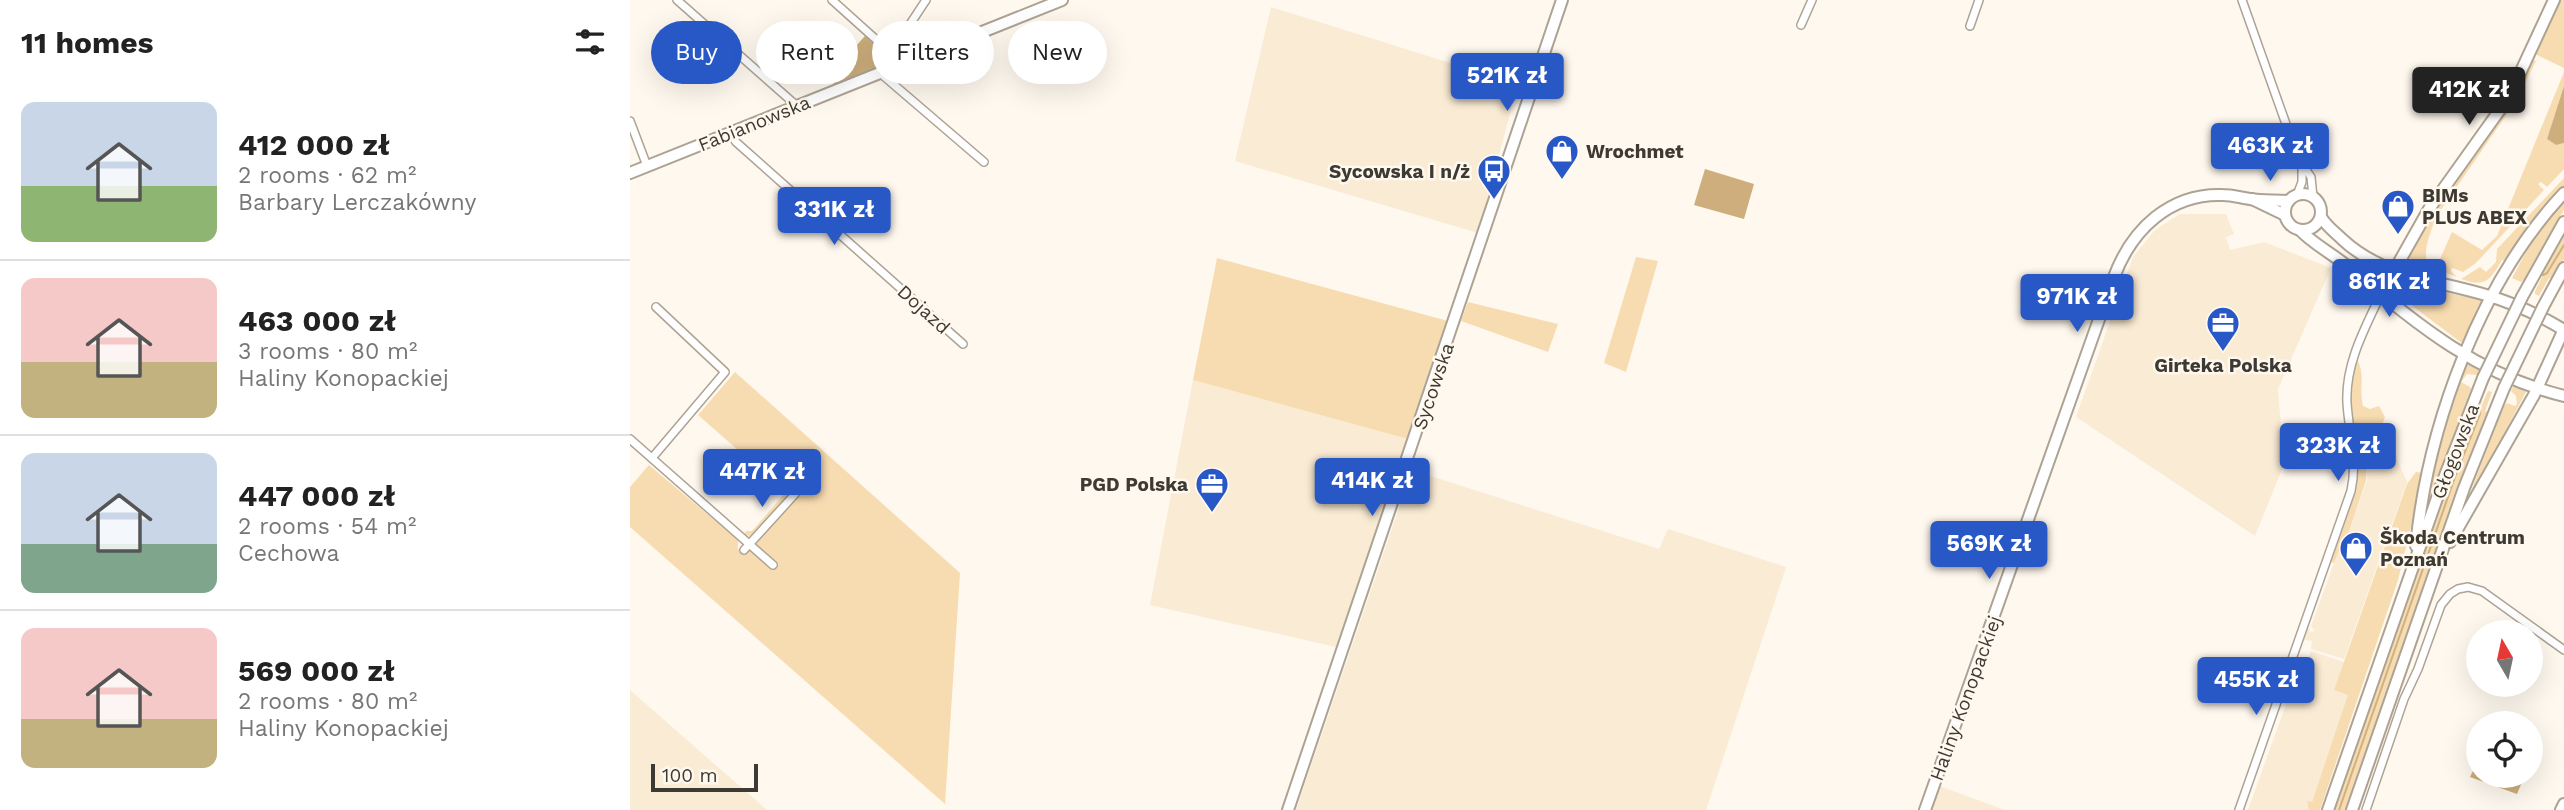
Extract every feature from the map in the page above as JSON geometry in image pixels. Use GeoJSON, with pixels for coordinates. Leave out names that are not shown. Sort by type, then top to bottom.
{"type":"FeatureCollection","features":[{"type":"Feature","properties":{"kind":"street"},"geometry":{"type":"LineString","coordinates":[[677,0],[797,106]]}},
{"type":"Feature","properties":{"kind":"street"},"geometry":{"type":"LineString","coordinates":[[832,0],[872,36]]}},
{"type":"Feature","properties":{"kind":"street"},"geometry":{"type":"LineString","coordinates":[[912,21],[926,0]]}},
{"type":"Feature","properties":{"kind":"street","name":"Fabianowska"},"geometry":{"type":"LineString","coordinates":[[994,27],[1062,0]]}},
{"type":"Feature","properties":{"kind":"street","name":"Sycowska"},"geometry":{"type":"LineString","coordinates":[[1288,810],[1562,0]]}},
{"type":"Feature","properties":{"kind":"street"},"geometry":{"type":"LineString","coordinates":[[1801,25],[1812,0]]}},
{"type":"Feature","properties":{"kind":"street"},"geometry":{"type":"LineString","coordinates":[[1970,26],[1979,0]]}},
{"type":"Feature","properties":{"kind":"street"},"geometry":{"type":"LineString","coordinates":[[2242,0],[2277,101],[2302,164],[2311,177],[2313,197]]}},
{"type":"Feature","properties":{"kind":"street"},"geometry":{"type":"LineString","coordinates":[[2239,810],[2351,491],[2355,456],[2347,404],[2348,377],[2357,347],[2393,271],[2429,209],[2513,91],[2554,0]]}},
{"type":"Feature","properties":{"kind":"street","name":"Fabianowska"},"geometry":{"type":"LineString","coordinates":[[630,173],[872,75]]}},
{"type":"Feature","properties":{"kind":"street"},"geometry":{"type":"LineString","coordinates":[[894,84],[984,162]]}},
{"type":"Feature","properties":{"kind":"street"},"geometry":{"type":"LineString","coordinates":[[630,121],[648,166]]}},
{"type":"Feature","properties":{"kind":"street","name":"Dojazd"},"geometry":{"type":"LineString","coordinates":[[730,133],[736,142],[963,344]]}},
{"type":"Feature","properties":{"kind":"street"},"geometry":{"type":"LineString","coordinates":[[2302,164],[2302,182],[2285,215],[2290,225],[2464,355],[2488,369],[2564,396]]}},
{"type":"Feature","properties":{"kind":"street"},"geometry":{"type":"LineString","coordinates":[[2413,566],[2419,512],[2430,464],[2464,355],[2491,296],[2530,232],[2564,192]]}},
{"type":"Feature","properties":{"kind":"street"},"geometry":{"type":"LineString","coordinates":[[2293,198],[2305,194],[2313,197],[2319,204],[2321,217],[2327,227],[2359,254],[2393,271],[2491,296],[2526,309],[2564,330],[2537,388],[2437,565]]}},
{"type":"Feature","properties":{"kind":"street","name":"Haliny Konopackiej"},"geometry":{"type":"LineString","coordinates":[[1925,810],[2125,250],[2148,222],[2181,202],[2210,195],[2231,195],[2252,200],[2285,215]]}},
{"type":"Feature","properties":{"kind":"street","name":"Haliny Konopackiej"},"geometry":{"type":"LineString","coordinates":[[2252,200],[2293,198]]}},
{"type":"Feature","properties":{"kind":"street"},"geometry":{"type":"LineString","coordinates":[[2300,230],[2313,227],[2321,217]]}},
{"type":"Feature","properties":{"kind":"street","name":"Głogowska"},"geometry":{"type":"LineString","coordinates":[[2328,810],[2457,442],[2483,378],[2522,297],[2564,222]]}},
{"type":"Feature","properties":{"kind":"street"},"geometry":{"type":"LineString","coordinates":[[2401,261],[2412,277]]}},
{"type":"Feature","properties":{"kind":"street","name":"Głogowska"},"geometry":{"type":"LineString","coordinates":[[2351,810],[2473,464],[2504,388],[2564,268]]}},
{"type":"Feature","properties":{"kind":"street"},"geometry":{"type":"LineString","coordinates":[[2374,315],[2383,308],[2396,305]]}},
{"type":"Feature","properties":{"kind":"street"},"geometry":{"type":"LineString","coordinates":[[652,458],[725,372],[656,307]]}},
{"type":"Feature","properties":{"kind":"street"},"geometry":{"type":"LineString","coordinates":[[630,439],[747,547],[773,565]]}},
{"type":"Feature","properties":{"kind":"street"},"geometry":{"type":"LineString","coordinates":[[747,547],[796,494]]}},
{"type":"Feature","properties":{"kind":"street"},"geometry":{"type":"LineString","coordinates":[[2365,810],[2439,610],[2450,594],[2465,588],[2482,592],[2564,650]]}},
{"type":"Feature","properties":{"kind":"street"},"geometry":{"type":"LineString","coordinates":[[2561,810],[2564,804]]}},
{"type":"Feature","properties":{"kind":"shaded area"},"geometry":{"type":"Polygon","coordinates":[[[2559,0],[2564,0],[2564,68],[2535,54],[2559,0]]]}},
{"type":"Feature","properties":{"kind":"shaded area"},"geometry":{"type":"Polygon","coordinates":[[[1271,7],[1518,84],[1478,233],[1235,161],[1271,7]]]}},
{"type":"Feature","properties":{"kind":"shaded area"},"geometry":{"type":"Polygon","coordinates":[[[865,36],[872,43],[872,69],[858,75],[858,44],[865,36]]]}},
{"type":"Feature","properties":{"kind":"shaded area"},"geometry":{"type":"Polygon","coordinates":[[[2534,60],[2536,61],[2516,101],[2436,217],[2427,246],[2427,264],[2436,268],[2452,232],[2482,250],[2497,236],[2564,72],[2564,86],[2547,139],[2556,145],[2564,143],[2564,169],[2547,187],[2541,182],[2538,184],[2544,190],[2476,263],[2463,272],[2452,268],[2451,271],[2457,277],[2412,261],[2410,254],[2423,228],[2534,60]]]}},
{"type":"Feature","properties":{"kind":"shaded area"},"geometry":{"type":"Polygon","coordinates":[[[2564,86],[2564,143],[2556,145],[2547,139],[2564,86]]]}},
{"type":"Feature","properties":{"kind":"shaded area"},"geometry":{"type":"Polygon","coordinates":[[[1705,169],[1754,184],[1744,219],[1694,205],[1705,169]]]}},
{"type":"Feature","properties":{"kind":"shaded area"},"geometry":{"type":"Polygon","coordinates":[[[2564,178],[2564,187],[2490,277],[2476,283],[2461,279],[2480,267],[2486,272],[2496,262],[2497,249],[2564,178]]]}},
{"type":"Feature","properties":{"kind":"shaded area"},"geometry":{"type":"Polygon","coordinates":[[[2564,199],[2564,210],[2524,280],[2521,282],[2512,278],[2536,233],[2564,199]]]}},
{"type":"Feature","properties":{"kind":"shaded area"},"geometry":{"type":"Polygon","coordinates":[[[2180,214],[2226,214],[2234,234],[2226,237],[2230,250],[2264,242],[2331,268],[2278,389],[2284,464],[2255,536],[2076,417],[2133,257],[2155,230],[2180,214]]]}},
{"type":"Feature","properties":{"kind":"shaded area"},"geometry":{"type":"Polygon","coordinates":[[[2564,232],[2564,259],[2539,296],[2535,291],[2543,275],[2541,272],[2564,232]]]}},
{"type":"Feature","properties":{"kind":"shaded area"},"geometry":{"type":"Polygon","coordinates":[[[1636,257],[1658,261],[1626,372],[1604,363],[1636,257]]]}},
{"type":"Feature","properties":{"kind":"shaded area"},"geometry":{"type":"Polygon","coordinates":[[[1217,258],[1448,321],[1408,439],[1193,380],[1217,258]]]}},
{"type":"Feature","properties":{"kind":"shaded area"},"geometry":{"type":"Polygon","coordinates":[[[2401,284],[2483,300],[2463,344],[2398,295],[2392,286],[2401,284]]]}},
{"type":"Feature","properties":{"kind":"shaded area"},"geometry":{"type":"Polygon","coordinates":[[[1468,302],[1558,324],[1548,352],[1461,321],[1468,302]]]}},
{"type":"Feature","properties":{"kind":"shaded area"},"geometry":{"type":"Polygon","coordinates":[[[2358,361],[2363,406],[2370,409],[2379,406],[2385,417],[2367,464],[2366,481],[2344,546],[2341,546],[2334,563],[2331,562],[2358,476],[2358,446],[2351,381],[2358,361]]]}},
{"type":"Feature","properties":{"kind":"shaded area"},"geometry":{"type":"Polygon","coordinates":[[[2467,362],[2480,369],[2477,375],[2467,374],[2461,382],[2471,389],[2422,519],[2441,439],[2467,362]]]}},
{"type":"Feature","properties":{"kind":"shaded area"},"geometry":{"type":"Polygon","coordinates":[[[735,372],[960,573],[945,804],[630,527],[630,487],[649,465],[738,540],[738,549],[744,554],[751,550],[776,564],[756,546],[757,531],[751,536],[744,535],[746,531],[752,531],[786,492],[698,415],[735,372]]]}},
{"type":"Feature","properties":{"kind":"shaded area"},"geometry":{"type":"Polygon","coordinates":[[[1193,380],[1408,439],[1336,647],[1150,605],[1193,380]]]}},
{"type":"Feature","properties":{"kind":"shaded area"},"geometry":{"type":"Polygon","coordinates":[[[2514,385],[2527,390],[2462,514],[2504,406],[2507,403],[2515,406],[2517,404],[2516,396],[2511,391],[2514,385]]]}},
{"type":"Feature","properties":{"kind":"shaded area"},"geometry":{"type":"Polygon","coordinates":[[[2488,391],[2492,392],[2485,411],[2489,413],[2455,500],[2347,810],[2333,810],[2447,485],[2476,408],[2480,409],[2488,391]]]}},
{"type":"Feature","properties":{"kind":"shaded area"},"geometry":{"type":"Polygon","coordinates":[[[2382,427],[2407,482],[2344,659],[2311,649],[2312,641],[2305,640],[2300,645],[2307,626],[2311,632],[2315,631],[2311,626],[2367,481],[2367,464],[2382,427]]]}},
{"type":"Feature","properties":{"kind":"shaded area"},"geometry":{"type":"Polygon","coordinates":[[[1412,470],[1659,549],[1668,529],[1786,567],[1706,810],[1296,810],[1412,470]]]}},
{"type":"Feature","properties":{"kind":"shaded area"},"geometry":{"type":"Polygon","coordinates":[[[2416,472],[2424,473],[2398,580],[2320,810],[2309,810],[2307,801],[2312,802],[2348,695],[2334,690],[2407,484],[2416,472]]]}},
{"type":"Feature","properties":{"kind":"shaded area"},"geometry":{"type":"Polygon","coordinates":[[[2311,651],[2359,667],[2309,810],[2248,810],[2299,668],[2304,670],[2311,651]]]}},
{"type":"Feature","properties":{"kind":"shaded area"},"geometry":{"type":"Polygon","coordinates":[[[630,690],[767,810],[630,810],[630,690]]]}},
{"type":"Feature","properties":{"kind":"shaded area"},"geometry":{"type":"Polygon","coordinates":[[[1934,784],[2005,810],[1925,810],[1934,784]]]}},
{"type":"Feature","properties":{"kind":"shaded area"},"geometry":{"type":"Polygon","coordinates":[[[2500,788],[2520,788],[2517,794],[2500,788]]]}},
{"type":"Feature","properties":{"kind":"waterway"},"geometry":{"type":"LineString","coordinates":[[2543,275],[2547,273],[2564,245]]}},
{"type":"Feature","properties":{"kind":"waterway"},"geometry":{"type":"LineString","coordinates":[[2339,810],[2456,474],[2480,414],[2479,409]]}},
{"type":"Feature","properties":{"kind":"place","name":"Wrochmet"},"geometry":{"type":"Point","coordinates":[1562,181]}},
{"type":"Feature","properties":{"kind":"place","name":"Sycowska I n/ż"},"geometry":{"type":"Point","coordinates":[1494,201]}},
{"type":"Feature","properties":{"kind":"place","name":"BIMs PLUS ABEX"},"geometry":{"type":"Point","coordinates":[2398,236]}},
{"type":"Feature","properties":{"kind":"place","name":"Girteka Polska"},"geometry":{"type":"Point","coordinates":[2223,353]}},
{"type":"Feature","properties":{"kind":"place","name":"PGD Polska"},"geometry":{"type":"Point","coordinates":[1212,514]}},
{"type":"Feature","properties":{"kind":"place","name":"Škoda Centrum Poznań"},"geometry":{"type":"Point","coordinates":[2356,578]}}]}
